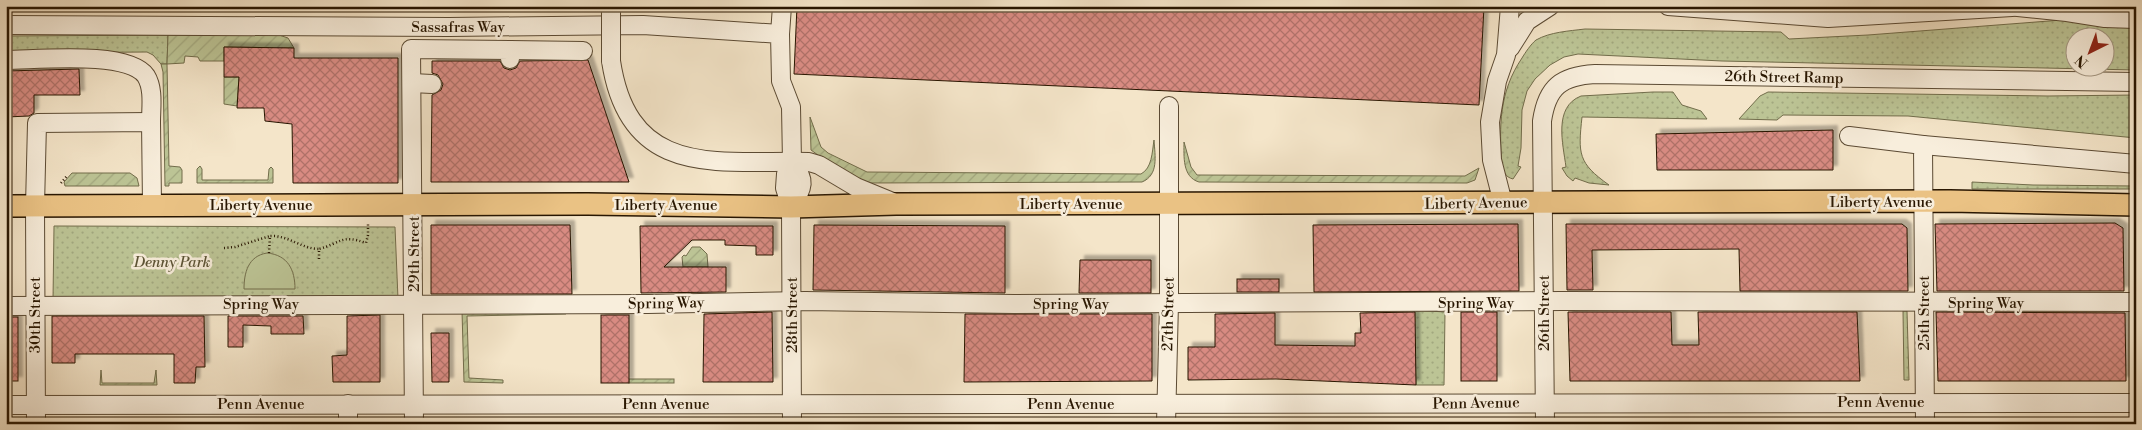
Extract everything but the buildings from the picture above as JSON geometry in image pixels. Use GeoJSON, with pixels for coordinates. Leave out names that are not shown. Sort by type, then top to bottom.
{"type":"FeatureCollection","features":[{"type":"Feature","properties":{"kind":"main road","name":"Liberty Avenue"},"geometry":{"type":"LineString","coordinates":[[6,206],[588,204],[791,206],[1544,202],[1924,202],[2136,205]]}},
{"type":"Feature","properties":{"kind":"street"},"geometry":{"type":"LineString","coordinates":[[611,6],[611,61],[614,78],[625,108],[642,131],[665,150],[694,159],[809,162],[819,165],[856,187],[896,204]]}},
{"type":"Feature","properties":{"kind":"street"},"geometry":{"type":"LineString","coordinates":[[782,6],[780,34],[781,81],[791,107],[792,162]]}},
{"type":"Feature","properties":{"kind":"street"},"geometry":{"type":"LineString","coordinates":[[1506,55],[1510,6]]}},
{"type":"Feature","properties":{"kind":"street"},"geometry":{"type":"LineString","coordinates":[[1503,203],[1492,160],[1490,122],[1497,81],[1506,55],[1517,34],[1537,12],[1550,6]]}},
{"type":"Feature","properties":{"kind":"street"},"geometry":{"type":"LineString","coordinates":[[1668,6],[1828,18],[2010,6],[2106,18],[2136,19]]}},
{"type":"Feature","properties":{"kind":"street","name":"Sassafras Way"},"geometry":{"type":"LineString","coordinates":[[6,25],[448,28],[643,25],[780,34]]}},
{"type":"Feature","properties":{"kind":"street","name":"29th Street"},"geometry":{"type":"LineString","coordinates":[[414,424],[414,206],[411,49],[510,54],[583,51]]}},
{"type":"Feature","properties":{"kind":"street"},"geometry":{"type":"LineString","coordinates":[[6,60],[91,58],[128,65],[145,75],[150,84],[152,205]]}},
{"type":"Feature","properties":{"kind":"street","name":"26th Street Ramp"},"geometry":{"type":"LineString","coordinates":[[1544,202],[1542,121],[1546,101],[1558,85],[1576,75],[1645,74],[2136,82]]}},
{"type":"Feature","properties":{"kind":"street"},"geometry":{"type":"LineString","coordinates":[[412,83],[432,84]]}},
{"type":"Feature","properties":{"kind":"street","name":"27th Street"},"geometry":{"type":"LineString","coordinates":[[1166,424],[1170,204],[1169,106]]}},
{"type":"Feature","properties":{"kind":"street","name":"30th Street"},"geometry":{"type":"LineString","coordinates":[[36,424],[35,206],[37,123],[151,122]]}},
{"type":"Feature","properties":{"kind":"street"},"geometry":{"type":"LineString","coordinates":[[1849,136],[1923,145],[2136,164]]}},
{"type":"Feature","properties":{"kind":"street","name":"25th Street"},"geometry":{"type":"LineString","coordinates":[[1923,145],[1925,424]]}},
{"type":"Feature","properties":{"kind":"street","name":"28th Street"},"geometry":{"type":"LineString","coordinates":[[792,162],[786,174],[785,188],[791,206],[792,424]]}},
{"type":"Feature","properties":{"kind":"street","name":"26th Street"},"geometry":{"type":"LineString","coordinates":[[1544,202],[1545,424]]}},
{"type":"Feature","properties":{"kind":"street","name":"Spring Way"},"geometry":{"type":"LineString","coordinates":[[6,306],[792,302],[2136,302]]}},
{"type":"Feature","properties":{"kind":"street","name":"Penn Avenue"},"geometry":{"type":"LineString","coordinates":[[6,404],[415,403],[792,405],[2136,402]]}},
{"type":"Feature","properties":{"kind":"street"},"geometry":{"type":"LineString","coordinates":[[348,404],[348,424]]}},
{"type":"Feature","properties":{"kind":"path"},"geometry":{"type":"LineString","coordinates":[[61,183],[66,176]]}},
{"type":"Feature","properties":{"kind":"path"},"geometry":{"type":"LineString","coordinates":[[224,248],[234,247],[270,236],[280,236],[311,248],[319,249],[345,238],[366,243],[368,223]]}},
{"type":"Feature","properties":{"kind":"path"},"geometry":{"type":"LineString","coordinates":[[270,236],[270,253]]}},
{"type":"Feature","properties":{"kind":"path"},"geometry":{"type":"LineString","coordinates":[[319,249],[319,259]]}},
{"type":"Feature","properties":{"kind":"green space"},"geometry":{"type":"Polygon","coordinates":[[[2075,19],[2136,25],[2136,70],[2114,70],[2114,28],[2064,28],[2064,68],[1722,61],[1578,54],[1564,57],[1550,65],[1535,79],[1527,91],[1522,110],[1521,148],[1518,166],[1521,167],[1513,179],[1507,176],[1503,170],[1501,123],[1505,97],[1514,71],[1523,56],[1534,42],[1541,37],[1560,32],[1585,29],[1781,32],[1789,39],[1868,35],[2075,19]]]}},
{"type":"Feature","properties":{"kind":"green space"},"geometry":{"type":"Polygon","coordinates":[[[168,35],[167,64],[161,64],[153,55],[147,52],[6,53],[6,36],[168,35]]]}},
{"type":"Feature","properties":{"kind":"green space"},"geometry":{"type":"Polygon","coordinates":[[[168,35],[279,35],[288,38],[294,48],[224,47],[224,61],[200,61],[198,57],[185,56],[184,63],[167,64],[168,35]]]}},
{"type":"Feature","properties":{"kind":"green space"},"geometry":{"type":"Polygon","coordinates":[[[161,64],[167,64],[169,166],[180,167],[182,170],[182,183],[169,183],[169,186],[165,186],[163,72],[161,64]]]}},
{"type":"Feature","properties":{"kind":"green space"},"geometry":{"type":"Polygon","coordinates":[[[224,77],[239,77],[237,106],[224,104],[224,77]]]}},
{"type":"Feature","properties":{"kind":"green space"},"geometry":{"type":"Polygon","coordinates":[[[1673,92],[1682,105],[1701,111],[1707,119],[1582,117],[1580,140],[1582,157],[1591,170],[1609,185],[1589,183],[1575,178],[1573,181],[1567,176],[1562,168],[1566,167],[1562,127],[1566,108],[1572,101],[1581,96],[1673,92]]]}},
{"type":"Feature","properties":{"kind":"green space"},"geometry":{"type":"Polygon","coordinates":[[[1768,92],[2048,96],[2136,95],[2136,138],[1908,116],[1783,115],[1777,120],[1739,119],[1760,96],[1768,92]]]}},
{"type":"Feature","properties":{"kind":"green space"},"geometry":{"type":"Polygon","coordinates":[[[810,117],[821,147],[828,153],[867,172],[1141,174],[1149,164],[1154,140],[1155,164],[1151,175],[1142,182],[869,183],[833,166],[811,150],[810,117]]]}},
{"type":"Feature","properties":{"kind":"green space"},"geometry":{"type":"Polygon","coordinates":[[[1184,142],[1191,167],[1197,175],[1465,176],[1479,168],[1475,180],[1467,183],[1199,182],[1189,176],[1187,171],[1184,159],[1184,142]]]}},
{"type":"Feature","properties":{"kind":"green space"},"geometry":{"type":"Polygon","coordinates":[[[200,166],[202,169],[202,180],[268,180],[271,167],[273,169],[273,183],[197,183],[197,169],[200,166]]]}},
{"type":"Feature","properties":{"kind":"green space"},"geometry":{"type":"Polygon","coordinates":[[[72,173],[130,173],[137,178],[139,186],[65,186],[64,182],[72,173]]]}},
{"type":"Feature","properties":{"kind":"green space"},"geometry":{"type":"Polygon","coordinates":[[[1972,182],[2033,185],[2136,186],[2136,189],[1972,189],[1972,182]]]}},
{"type":"Feature","properties":{"kind":"green space","name":"Denny Park"},"geometry":{"type":"Polygon","coordinates":[[[54,226],[395,227],[398,299],[53,300],[54,226]]]}},
{"type":"Feature","properties":{"kind":"green space"},"geometry":{"type":"Polygon","coordinates":[[[692,247],[700,247],[707,254],[708,267],[683,267],[682,257],[686,256],[692,247]]]}},
{"type":"Feature","properties":{"kind":"green space"},"geometry":{"type":"Polygon","coordinates":[[[267,253],[280,257],[289,265],[294,276],[295,289],[244,289],[246,271],[251,261],[267,253]]]}},
{"type":"Feature","properties":{"kind":"green space"},"geometry":{"type":"Polygon","coordinates":[[[1414,310],[1445,312],[1444,385],[1416,385],[1414,310]]]}},
{"type":"Feature","properties":{"kind":"green space"},"geometry":{"type":"Polygon","coordinates":[[[462,311],[566,311],[566,314],[467,316],[469,378],[503,380],[503,383],[464,382],[462,311]]]}},
{"type":"Feature","properties":{"kind":"green space"},"geometry":{"type":"Polygon","coordinates":[[[1903,311],[1907,311],[1909,380],[1904,380],[1903,311]]]}},
{"type":"Feature","properties":{"kind":"green space"},"geometry":{"type":"Polygon","coordinates":[[[101,370],[102,383],[154,383],[156,370],[157,385],[100,385],[101,370]]]}},
{"type":"Feature","properties":{"kind":"green space"},"geometry":{"type":"Polygon","coordinates":[[[629,379],[674,379],[674,383],[629,383],[629,379]]]}}]}
